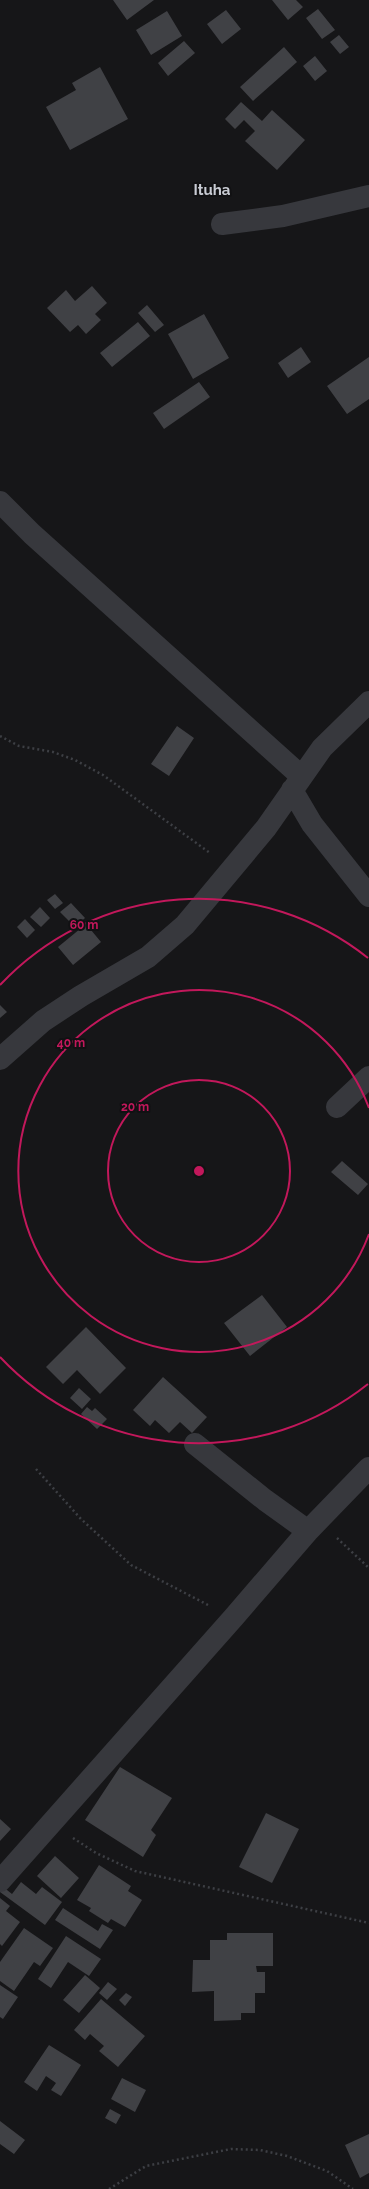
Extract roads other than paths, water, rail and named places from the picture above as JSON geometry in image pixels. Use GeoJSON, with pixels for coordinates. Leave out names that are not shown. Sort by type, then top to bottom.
{"type":"FeatureCollection","features":[{"type":"Feature","properties":{"kind":"street"},"geometry":{"type":"LineString","coordinates":[[222,224],[283,216],[369,196]]}},
{"type":"Feature","properties":{"kind":"street"},"geometry":{"type":"LineString","coordinates":[[0,502],[296,783],[312,824],[369,896]]}},
{"type":"Feature","properties":{"kind":"street"},"geometry":{"type":"LineString","coordinates":[[0,1059],[61,1009],[148,957],[185,925],[234,868],[326,743],[369,702]]}},
{"type":"Feature","properties":{"kind":"street"},"geometry":{"type":"LineString","coordinates":[[337,1107],[369,1077]]}},
{"type":"Feature","properties":{"kind":"street"},"geometry":{"type":"LineString","coordinates":[[194,1444],[265,1500],[313,1526]]}},
{"type":"Feature","properties":{"kind":"street"},"geometry":{"type":"LineString","coordinates":[[0,1881],[313,1526],[369,1468]]}},
{"type":"Feature","properties":{"kind":"district","name":"Ituha"},"geometry":{"type":"Point","coordinates":[212,190]}}]}
